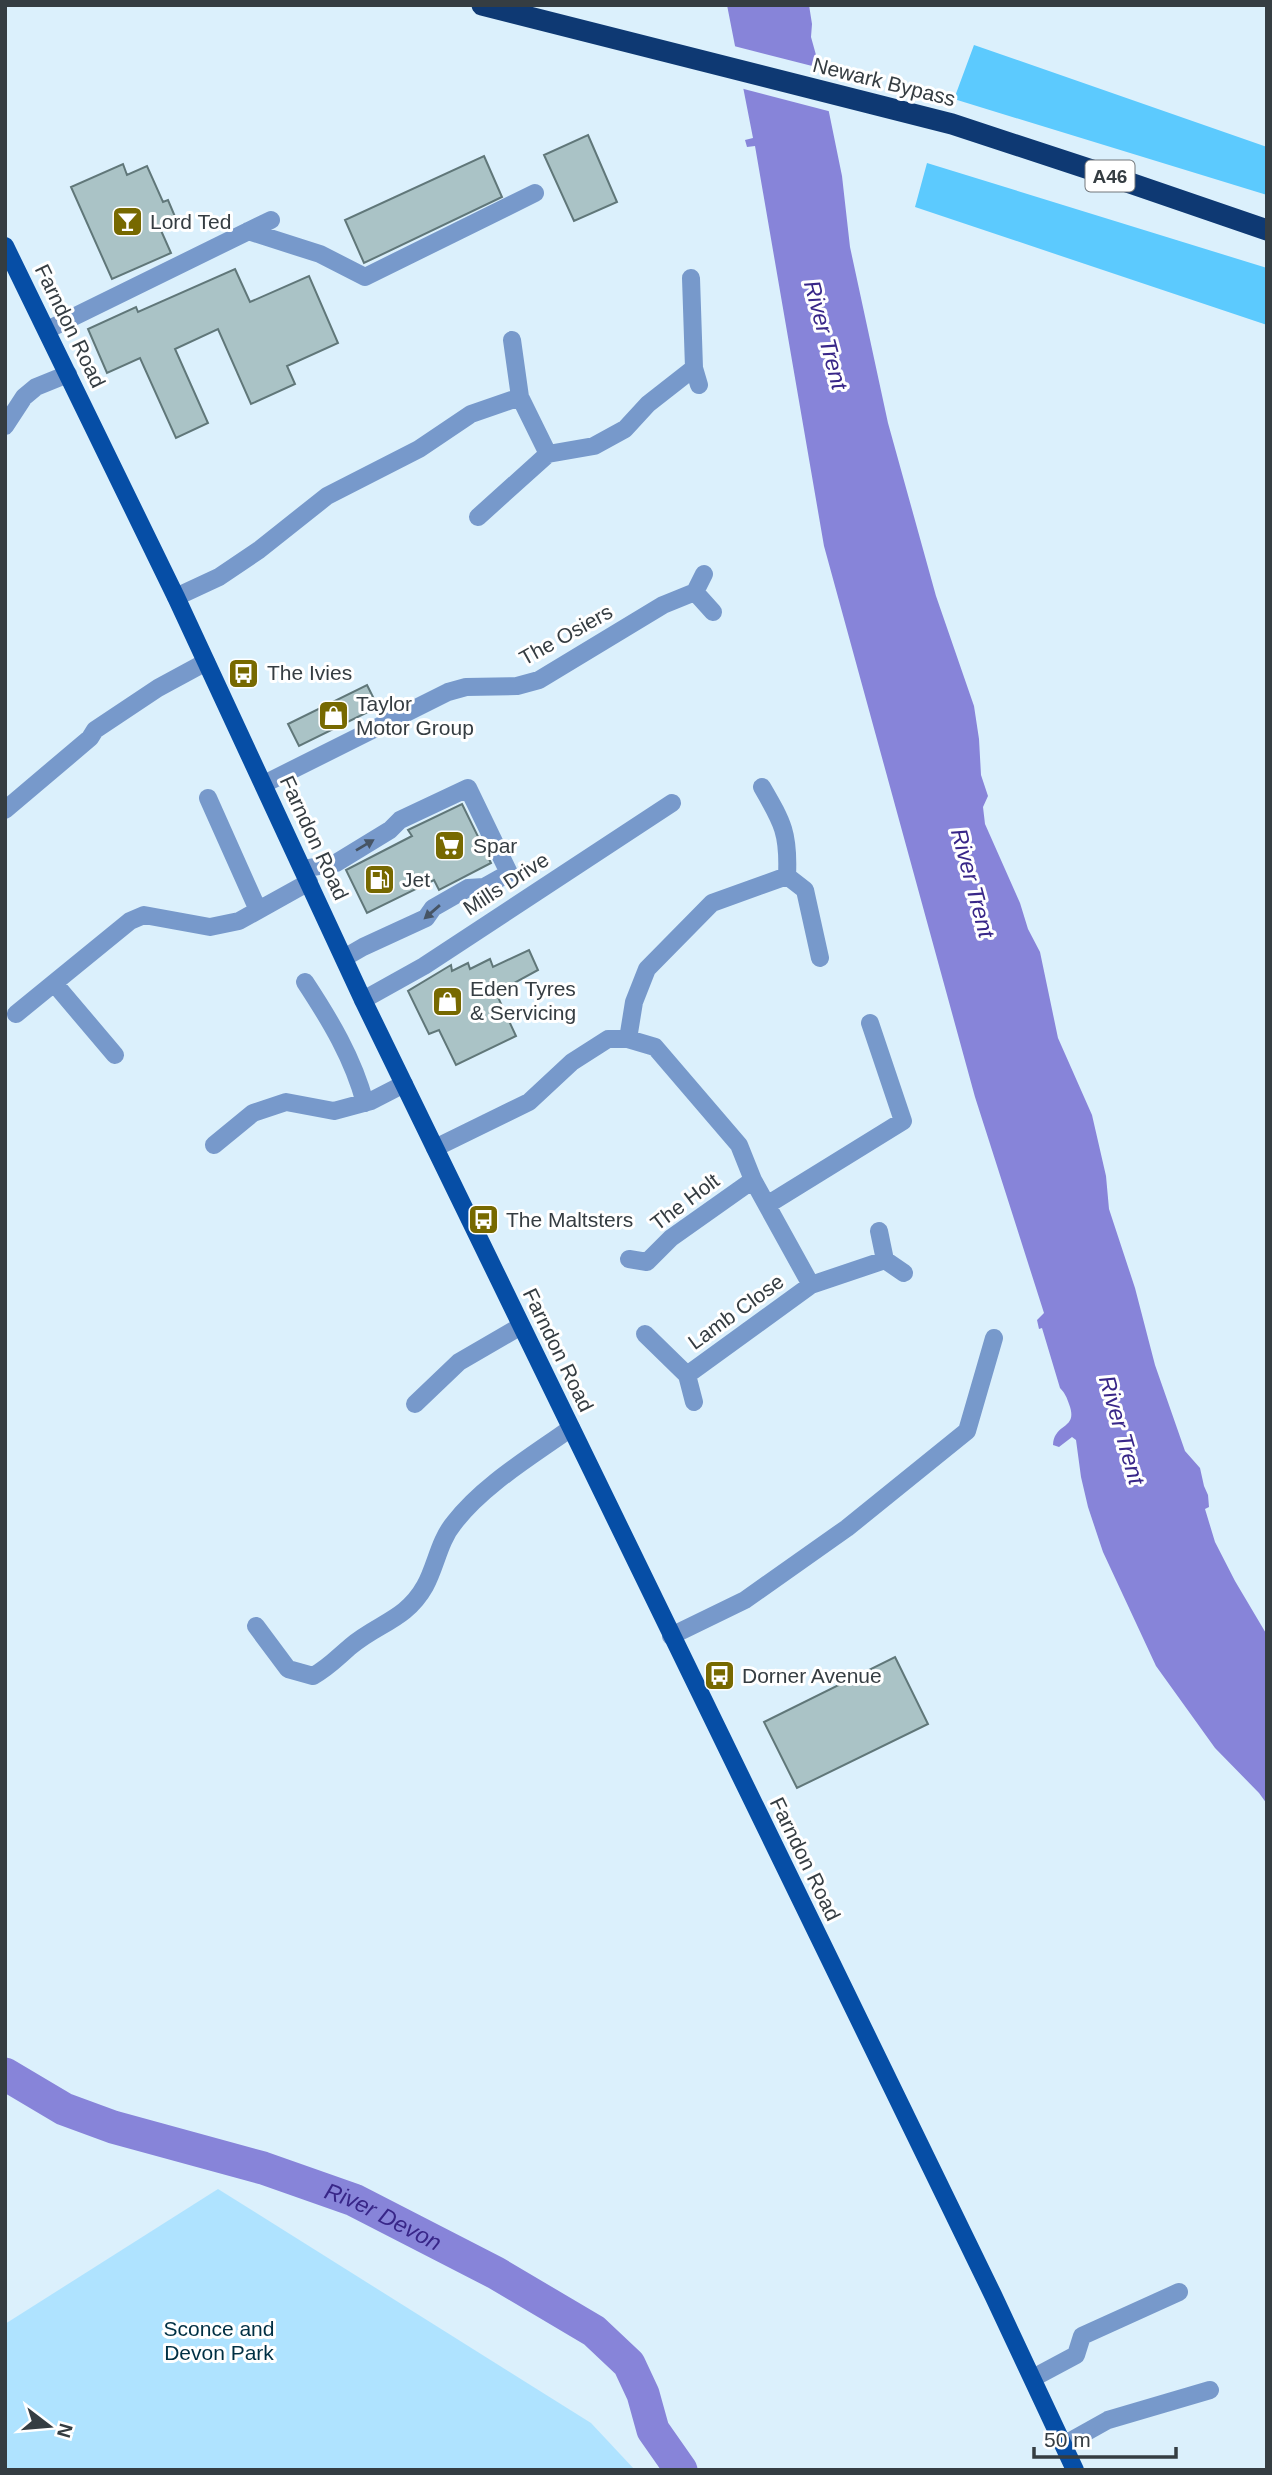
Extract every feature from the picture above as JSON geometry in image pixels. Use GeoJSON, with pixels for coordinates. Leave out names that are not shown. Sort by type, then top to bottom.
{"type":"FeatureCollection","features":[{"type":"Feature","properties":{"kind":"highway","name":"Newark Bypass"},"geometry":{"type":"LineString","coordinates":[[482,5],[952,124],[1267,230]]}},
{"type":"Feature","properties":{"kind":"main road","name":"Farndon Road"},"geometry":{"type":"LineString","coordinates":[[5,246],[176,597],[363,1000],[1065,2444],[1075,2470]]}},
{"type":"Feature","properties":{"kind":"street"},"geometry":{"type":"LineString","coordinates":[[248,232],[320,254],[365,277],[535,193]]}},
{"type":"Feature","properties":{"kind":"street"},"geometry":{"type":"LineString","coordinates":[[47,330],[271,220]]}},
{"type":"Feature","properties":{"kind":"street"},"geometry":{"type":"LineString","coordinates":[[478,517],[548,454],[594,446],[625,429],[648,404],[697,376],[691,278]]}},
{"type":"Feature","properties":{"kind":"street"},"geometry":{"type":"LineString","coordinates":[[512,340],[520,397],[548,454]]}},
{"type":"Feature","properties":{"kind":"street"},"geometry":{"type":"LineString","coordinates":[[5,426],[24,397],[36,387],[68,374]]}},
{"type":"Feature","properties":{"kind":"street"},"geometry":{"type":"LineString","coordinates":[[176,597],[219,578],[327,496],[419,449],[471,414],[520,397]]}},
{"type":"Feature","properties":{"kind":"street"},"geometry":{"type":"LineString","coordinates":[[704,573],[695,592],[713,612]]}},
{"type":"Feature","properties":{"kind":"street","name":"The Osiers"},"geometry":{"type":"LineString","coordinates":[[264,784],[448,692],[466,687],[517,686],[539,680],[663,605],[695,592]]}},
{"type":"Feature","properties":{"kind":"street"},"geometry":{"type":"LineString","coordinates":[[5,810],[90,738],[95,730],[158,688],[206,662]]}},
{"type":"Feature","properties":{"kind":"street"},"geometry":{"type":"LineString","coordinates":[[762,787],[780,818],[789,846],[788,876]]}},
{"type":"Feature","properties":{"kind":"street"},"geometry":{"type":"LineString","coordinates":[[16,1014],[130,921],[144,915],[210,927],[239,921],[306,875],[336,863],[390,830],[400,820],[468,788],[509,873],[484,887],[468,888],[433,908],[426,918],[344,958]]}},
{"type":"Feature","properties":{"kind":"street"},"geometry":{"type":"LineString","coordinates":[[208,798],[258,910]]}},
{"type":"Feature","properties":{"kind":"street","name":"Mills Drive"},"geometry":{"type":"LineString","coordinates":[[363,1000],[424,965],[672,803]]}},
{"type":"Feature","properties":{"kind":"street"},"geometry":{"type":"LineString","coordinates":[[788,876],[805,890],[820,958]]}},
{"type":"Feature","properties":{"kind":"street"},"geometry":{"type":"LineString","coordinates":[[628,1039],[634,1002],[647,970],[656,960],[712,903],[788,876]]}},
{"type":"Feature","properties":{"kind":"street"},"geometry":{"type":"LineString","coordinates":[[304,982],[327,1015],[345,1049],[360,1081],[365,1103]]}},
{"type":"Feature","properties":{"kind":"street"},"geometry":{"type":"LineString","coordinates":[[54,983],[115,1055]]}},
{"type":"Feature","properties":{"kind":"street"},"geometry":{"type":"LineString","coordinates":[[435,1148],[529,1102],[572,1062],[607,1039],[628,1039],[655,1047],[739,1145],[752,1180],[767,1205],[903,1121],[870,1023]]}},
{"type":"Feature","properties":{"kind":"street"},"geometry":{"type":"LineString","coordinates":[[214,1145],[253,1113],[286,1102],[334,1111],[365,1103],[404,1084]]}},
{"type":"Feature","properties":{"kind":"street","name":"The Holt"},"geometry":{"type":"LineString","coordinates":[[645,1265],[671,1238],[752,1180]]}},
{"type":"Feature","properties":{"kind":"street","name":"Lamb Close"},"geometry":{"type":"LineString","coordinates":[[767,1205],[811,1284]]}},
{"type":"Feature","properties":{"kind":"street"},"geometry":{"type":"LineString","coordinates":[[879,1231],[885,1260],[904,1273]]}},
{"type":"Feature","properties":{"kind":"street","name":"Lamb Close"},"geometry":{"type":"LineString","coordinates":[[687,1376],[811,1284],[885,1260]]}},
{"type":"Feature","properties":{"kind":"street"},"geometry":{"type":"LineString","coordinates":[[415,1404],[459,1362],[521,1326]]}},
{"type":"Feature","properties":{"kind":"street","name":"Lamb Close"},"geometry":{"type":"LineString","coordinates":[[645,1334],[687,1376],[694,1402]]}},
{"type":"Feature","properties":{"kind":"street"},"geometry":{"type":"LineString","coordinates":[[671,1636],[745,1600],[847,1528],[967,1432],[994,1338]]}},
{"type":"Feature","properties":{"kind":"street"},"geometry":{"type":"LineString","coordinates":[[256,1626],[288,1669],[313,1676],[328,1668],[352,1645],[411,1607],[426,1585],[441,1545],[453,1523],[494,1484],[570,1429]]}},
{"type":"Feature","properties":{"kind":"street"},"geometry":{"type":"LineString","coordinates":[[1033,2378],[1076,2355],[1082,2336],[1179,2292]]}},
{"type":"Feature","properties":{"kind":"street"},"geometry":{"type":"LineString","coordinates":[[1065,2444],[1108,2420],[1210,2390]]}},
{"type":"Feature","properties":{"kind":"green space","name":"Sconce and Devon Park"},"geometry":{"type":"Polygon","coordinates":[[[218,2189],[591,2423],[635,2470],[5,2470],[5,2324],[218,2189]]]}},
{"type":"Feature","properties":{"kind":"shaded area"},"geometry":{"type":"Polygon","coordinates":[[[974,45],[1267,147],[1267,195],[954,99],[974,45]]]}},
{"type":"Feature","properties":{"kind":"shaded area"},"geometry":{"type":"Polygon","coordinates":[[[927,163],[1267,268],[1267,325],[915,207],[927,163]]]}},
{"type":"Feature","properties":{"kind":"water","name":"River Trent"},"geometry":{"type":"Polygon","coordinates":[[[727,5],[809,5],[811,37],[842,176],[850,247],[888,423],[936,596],[974,706],[981,775],[988,796],[983,807],[985,824],[1040,952],[1058,1038],[1092,1115],[1106,1176],[1109,1209],[1135,1288],[1155,1365],[1185,1451],[1200,1468],[1208,1495],[1209,1507],[1205,1509],[1215,1542],[1267,1635],[1267,1804],[1215,1748],[1156,1666],[1103,1552],[1088,1507],[1076,1440],[1072,1437],[1059,1447],[1053,1445],[1057,1433],[1069,1422],[1071,1412],[1067,1398],[1060,1388],[1042,1328],[1039,1329],[1037,1320],[1044,1313],[975,1097],[824,546],[755,146],[747,147],[745,140],[753,138],[727,5]]]}},
{"type":"Feature","properties":{"kind":"pier"},"geometry":{"type":"Polygon","coordinates":[[[730,45],[824,69],[832,112],[740,88],[730,45]]]}},
{"type":"Feature","properties":{"kind":"building"},"geometry":{"type":"Polygon","coordinates":[[[588,135],[617,202],[574,221],[544,155],[588,135]]]}},
{"type":"Feature","properties":{"kind":"building"},"geometry":{"type":"Polygon","coordinates":[[[484,156],[502,197],[364,263],[345,220],[484,156]]]}},
{"type":"Feature","properties":{"kind":"building","name":"Lord Ted"},"geometry":{"type":"Polygon","coordinates":[[[123,164],[127,175],[147,166],[163,202],[168,200],[176,219],[159,226],[171,253],[112,279],[71,187],[123,164]]]}},
{"type":"Feature","properties":{"kind":"building"},"geometry":{"type":"Polygon","coordinates":[[[235,269],[250,302],[309,276],[338,343],[287,366],[295,384],[251,404],[218,329],[175,349],[208,423],[176,438],[140,358],[107,373],[88,329],[136,307],[138,312],[235,269]]]}},
{"type":"Feature","properties":{"kind":"building","name":"Taylor Motor Group"},"geometry":{"type":"Polygon","coordinates":[[[367,685],[378,707],[299,746],[288,724],[367,685]]]}},
{"type":"Feature","properties":{"kind":"building"},"geometry":{"type":"Polygon","coordinates":[[[462,804],[491,863],[439,890],[434,880],[367,913],[346,870],[412,836],[408,830],[462,804]]]}},
{"type":"Feature","properties":{"kind":"building","name":"Eden Tyres & Servicing"},"geometry":{"type":"Polygon","coordinates":[[[529,950],[538,970],[496,993],[516,1036],[456,1065],[439,1030],[429,1034],[408,991],[451,965],[452,971],[468,963],[470,969],[490,959],[493,967],[529,950]]]}},
{"type":"Feature","properties":{"kind":"building"},"geometry":{"type":"Polygon","coordinates":[[[895,1657],[928,1724],[797,1788],[764,1722],[895,1657]]]}},
{"type":"Feature","properties":{"kind":"waterway","name":"River Devon"},"geometry":{"type":"LineString","coordinates":[[5,2074],[64,2109],[113,2127],[263,2168],[354,2200],[496,2273],[594,2331],[629,2364],[643,2394],[653,2430],[681,2470]]}},
{"type":"Feature","properties":{"kind":"place","name":"Lord Ted"},"geometry":{"type":"Point","coordinates":[127,222]}},
{"type":"Feature","properties":{"kind":"place","name":"The Ivies"},"geometry":{"type":"Point","coordinates":[244,673]}},
{"type":"Feature","properties":{"kind":"place","name":"Taylor Motor Group"},"geometry":{"type":"Point","coordinates":[333,716]}},
{"type":"Feature","properties":{"kind":"place","name":"Spar"},"geometry":{"type":"Point","coordinates":[450,846]}},
{"type":"Feature","properties":{"kind":"place","name":"Jet"},"geometry":{"type":"Point","coordinates":[379,880]}},
{"type":"Feature","properties":{"kind":"place","name":"Eden Tyres & Servicing"},"geometry":{"type":"Point","coordinates":[447,1001]}},
{"type":"Feature","properties":{"kind":"place","name":"The Maltsters"},"geometry":{"type":"Point","coordinates":[483,1220]}},
{"type":"Feature","properties":{"kind":"place","name":"Dorner Avenue"},"geometry":{"type":"Point","coordinates":[719,1676]}}]}
